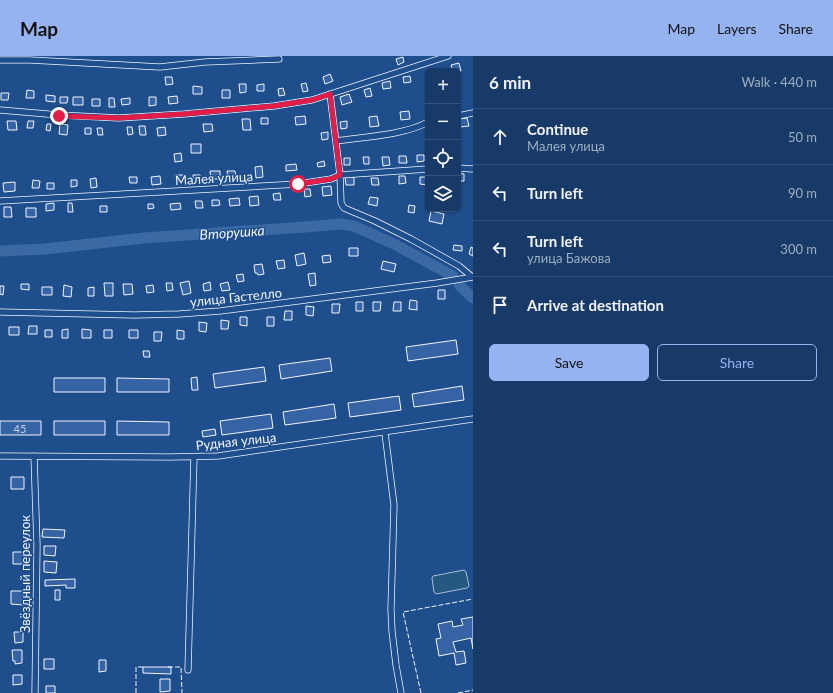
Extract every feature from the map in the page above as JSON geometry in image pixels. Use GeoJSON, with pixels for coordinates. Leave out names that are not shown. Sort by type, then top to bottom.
{"type":"FeatureCollection","features":[{"type":"Feature","properties":{"kind":"street"},"geometry":{"type":"LineString","coordinates":[[0,110],[59,116],[119,118],[274,106],[312,100],[448,56]]}},
{"type":"Feature","properties":{"kind":"street"},"geometry":{"type":"LineString","coordinates":[[0,60],[30,60],[160,67],[205,62],[278,59]]}},
{"type":"Feature","properties":{"kind":"street"},"geometry":{"type":"LineString","coordinates":[[330,94],[340,175],[341,203],[344,208],[375,221],[411,239],[459,266],[472,276]]}},
{"type":"Feature","properties":{"kind":"street"},"geometry":{"type":"LineString","coordinates":[[461,115],[473,112]]}},
{"type":"Feature","properties":{"kind":"street"},"geometry":{"type":"LineString","coordinates":[[336,141],[399,132],[419,127],[425,124]]}},
{"type":"Feature","properties":{"kind":"street"},"geometry":{"type":"LineString","coordinates":[[461,168],[473,169]]}},
{"type":"Feature","properties":{"kind":"street","name":"Малея улица"},"geometry":{"type":"LineString","coordinates":[[0,201],[276,185],[331,179],[340,175],[425,169]]}},
{"type":"Feature","properties":{"kind":"street","name":"улица Гастелло"},"geometry":{"type":"LineString","coordinates":[[0,312],[134,315],[220,311],[430,284],[472,276]]}},
{"type":"Feature","properties":{"kind":"street","name":"Рудная улица"},"geometry":{"type":"LineString","coordinates":[[0,456],[218,456],[386,433],[473,419]]}},
{"type":"Feature","properties":{"kind":"street"},"geometry":{"type":"LineString","coordinates":[[386,433],[394,505],[392,616],[396,665],[401,693]]}},
{"type":"Feature","properties":{"kind":"street","name":"Звёздный переулок"},"geometry":{"type":"LineString","coordinates":[[34,456],[37,545],[36,693]]}},
{"type":"Feature","properties":{"kind":"street"},"geometry":{"type":"LineString","coordinates":[[188,670],[194,457]]}},
{"type":"Feature","properties":{"kind":"shaded area"},"geometry":{"type":"Polygon","coordinates":[[[464,570],[466,572],[469,586],[467,588],[436,594],[434,592],[433,576],[464,570]]]}},
{"type":"Feature","properties":{"kind":"building"},"geometry":{"type":"Polygon","coordinates":[[[403,57],[404,62],[398,65],[396,59],[403,57]]]}},
{"type":"Feature","properties":{"kind":"building"},"geometry":{"type":"Polygon","coordinates":[[[459,63],[460,68],[452,68],[451,65],[459,63]]]}},
{"type":"Feature","properties":{"kind":"building"},"geometry":{"type":"Polygon","coordinates":[[[330,74],[333,81],[325,84],[323,77],[330,74]]]}},
{"type":"Feature","properties":{"kind":"building"},"geometry":{"type":"Polygon","coordinates":[[[410,76],[411,82],[404,83],[403,77],[410,76]]]}},
{"type":"Feature","properties":{"kind":"building"},"geometry":{"type":"Polygon","coordinates":[[[165,77],[172,77],[173,84],[166,85],[165,77]]]}},
{"type":"Feature","properties":{"kind":"building"},"geometry":{"type":"Polygon","coordinates":[[[390,81],[391,88],[383,89],[382,83],[390,81]]]}},
{"type":"Feature","properties":{"kind":"building"},"geometry":{"type":"Polygon","coordinates":[[[306,83],[308,91],[303,92],[301,84],[306,83]]]}},
{"type":"Feature","properties":{"kind":"building"},"geometry":{"type":"Polygon","coordinates":[[[239,84],[246,84],[246,92],[240,93],[239,84]]]}},
{"type":"Feature","properties":{"kind":"building"},"geometry":{"type":"Polygon","coordinates":[[[264,84],[264,91],[257,91],[257,85],[264,84]]]}},
{"type":"Feature","properties":{"kind":"building"},"geometry":{"type":"Polygon","coordinates":[[[193,86],[202,87],[202,94],[193,94],[193,86]]]}},
{"type":"Feature","properties":{"kind":"building"},"geometry":{"type":"Polygon","coordinates":[[[283,88],[285,95],[279,96],[278,89],[283,88]]]}},
{"type":"Feature","properties":{"kind":"building"},"geometry":{"type":"Polygon","coordinates":[[[370,88],[372,96],[366,97],[364,90],[370,88]]]}},
{"type":"Feature","properties":{"kind":"building"},"geometry":{"type":"Polygon","coordinates":[[[27,90],[34,91],[34,98],[26,98],[27,90]]]}},
{"type":"Feature","properties":{"kind":"building"},"geometry":{"type":"Polygon","coordinates":[[[222,90],[230,90],[230,98],[222,98],[222,90]]]}},
{"type":"Feature","properties":{"kind":"building"},"geometry":{"type":"Polygon","coordinates":[[[1,93],[9,93],[8,100],[1,100],[1,93]]]}},
{"type":"Feature","properties":{"kind":"building"},"geometry":{"type":"Polygon","coordinates":[[[349,94],[352,102],[342,105],[340,97],[349,94]]]}},
{"type":"Feature","properties":{"kind":"building"},"geometry":{"type":"Polygon","coordinates":[[[46,95],[55,96],[55,102],[46,101],[46,95]]]}},
{"type":"Feature","properties":{"kind":"building"},"geometry":{"type":"Polygon","coordinates":[[[177,96],[178,103],[169,104],[168,97],[177,96]]]}},
{"type":"Feature","properties":{"kind":"building"},"geometry":{"type":"Polygon","coordinates":[[[60,97],[68,97],[67,103],[60,103],[60,97]]]}},
{"type":"Feature","properties":{"kind":"building"},"geometry":{"type":"Polygon","coordinates":[[[73,97],[83,97],[83,105],[73,105],[73,97]]]}},
{"type":"Feature","properties":{"kind":"building"},"geometry":{"type":"Polygon","coordinates":[[[149,97],[156,97],[156,105],[149,106],[149,97]]]}},
{"type":"Feature","properties":{"kind":"building"},"geometry":{"type":"Polygon","coordinates":[[[109,98],[114,98],[115,107],[109,107],[109,98]]]}},
{"type":"Feature","properties":{"kind":"building"},"geometry":{"type":"Polygon","coordinates":[[[130,98],[130,104],[122,105],[121,99],[130,98]]]}},
{"type":"Feature","properties":{"kind":"building"},"geometry":{"type":"Polygon","coordinates":[[[92,99],[100,99],[100,106],[92,106],[92,99]]]}},
{"type":"Feature","properties":{"kind":"building"},"geometry":{"type":"Polygon","coordinates":[[[409,111],[410,119],[401,120],[400,112],[409,111]]]}},
{"type":"Feature","properties":{"kind":"building"},"geometry":{"type":"Polygon","coordinates":[[[305,116],[306,124],[296,125],[295,117],[305,116]]]}},
{"type":"Feature","properties":{"kind":"building"},"geometry":{"type":"Polygon","coordinates":[[[377,116],[379,126],[370,127],[369,117],[377,116]]]}},
{"type":"Feature","properties":{"kind":"building"},"geometry":{"type":"Polygon","coordinates":[[[261,118],[268,118],[268,124],[261,124],[261,118]]]}},
{"type":"Feature","properties":{"kind":"building"},"geometry":{"type":"Polygon","coordinates":[[[467,118],[469,126],[461,127],[461,119],[467,118]]]}},
{"type":"Feature","properties":{"kind":"building"},"geometry":{"type":"Polygon","coordinates":[[[242,119],[250,119],[251,130],[243,130],[242,119]]]}},
{"type":"Feature","properties":{"kind":"building"},"geometry":{"type":"Polygon","coordinates":[[[7,121],[16,121],[17,130],[8,130],[7,121]]]}},
{"type":"Feature","properties":{"kind":"building"},"geometry":{"type":"Polygon","coordinates":[[[28,121],[34,121],[33,128],[27,128],[28,121]]]}},
{"type":"Feature","properties":{"kind":"building"},"geometry":{"type":"Polygon","coordinates":[[[347,121],[347,128],[341,129],[340,122],[347,121]]]}},
{"type":"Feature","properties":{"kind":"building"},"geometry":{"type":"Polygon","coordinates":[[[47,124],[51,124],[50,131],[46,130],[47,124]]]}},
{"type":"Feature","properties":{"kind":"building"},"geometry":{"type":"Polygon","coordinates":[[[60,124],[68,125],[67,135],[59,134],[60,124]]]}},
{"type":"Feature","properties":{"kind":"building"},"geometry":{"type":"Polygon","coordinates":[[[203,124],[212,124],[213,131],[204,132],[203,124]]]}},
{"type":"Feature","properties":{"kind":"building"},"geometry":{"type":"Polygon","coordinates":[[[139,126],[145,126],[146,135],[140,135],[139,126]]]}},
{"type":"Feature","properties":{"kind":"building"},"geometry":{"type":"Polygon","coordinates":[[[127,127],[132,127],[133,134],[128,135],[127,127]]]}},
{"type":"Feature","properties":{"kind":"building"},"geometry":{"type":"Polygon","coordinates":[[[165,127],[166,135],[158,136],[157,128],[165,127]]]}},
{"type":"Feature","properties":{"kind":"building"},"geometry":{"type":"Polygon","coordinates":[[[85,128],[91,128],[91,134],[85,134],[85,128]]]}},
{"type":"Feature","properties":{"kind":"building"},"geometry":{"type":"Polygon","coordinates":[[[97,128],[102,128],[103,135],[98,135],[97,128]]]}},
{"type":"Feature","properties":{"kind":"building"},"geometry":{"type":"Polygon","coordinates":[[[328,132],[328,139],[322,140],[321,133],[328,132]]]}},
{"type":"Feature","properties":{"kind":"building"},"geometry":{"type":"Polygon","coordinates":[[[191,144],[201,144],[201,153],[191,153],[191,144]]]}},
{"type":"Feature","properties":{"kind":"building"},"geometry":{"type":"Polygon","coordinates":[[[181,153],[182,161],[175,162],[174,154],[181,153]]]}},
{"type":"Feature","properties":{"kind":"building"},"geometry":{"type":"Polygon","coordinates":[[[417,155],[424,155],[424,161],[417,162],[417,155]]]}},
{"type":"Feature","properties":{"kind":"building"},"geometry":{"type":"Polygon","coordinates":[[[399,156],[406,156],[407,163],[399,163],[399,156]]]}},
{"type":"Feature","properties":{"kind":"building"},"geometry":{"type":"Polygon","coordinates":[[[363,157],[369,157],[369,164],[364,164],[363,157]]]}},
{"type":"Feature","properties":{"kind":"building"},"geometry":{"type":"Polygon","coordinates":[[[382,157],[389,157],[390,165],[383,166],[382,157]]]}},
{"type":"Feature","properties":{"kind":"building"},"geometry":{"type":"Polygon","coordinates":[[[344,158],[350,158],[350,165],[344,165],[344,158]]]}},
{"type":"Feature","properties":{"kind":"building"},"geometry":{"type":"Polygon","coordinates":[[[324,161],[325,166],[318,167],[317,163],[324,161]]]}},
{"type":"Feature","properties":{"kind":"building"},"geometry":{"type":"Polygon","coordinates":[[[296,164],[297,170],[286,171],[286,165],[296,164]]]}},
{"type":"Feature","properties":{"kind":"building"},"geometry":{"type":"Polygon","coordinates":[[[262,166],[263,177],[256,178],[255,167],[262,166]]]}},
{"type":"Feature","properties":{"kind":"building"},"geometry":{"type":"Polygon","coordinates":[[[210,171],[220,171],[220,179],[211,179],[210,171]]]}},
{"type":"Feature","properties":{"kind":"building"},"geometry":{"type":"Polygon","coordinates":[[[227,171],[235,171],[236,178],[228,178],[227,171]]]}},
{"type":"Feature","properties":{"kind":"building"},"geometry":{"type":"Polygon","coordinates":[[[461,174],[464,174],[464,181],[461,181],[461,174]]]}},
{"type":"Feature","properties":{"kind":"building"},"geometry":{"type":"Polygon","coordinates":[[[175,175],[183,175],[183,183],[176,183],[175,175]]]}},
{"type":"Feature","properties":{"kind":"building"},"geometry":{"type":"Polygon","coordinates":[[[193,175],[200,175],[201,182],[193,183],[193,175]]]}},
{"type":"Feature","properties":{"kind":"building"},"geometry":{"type":"Polygon","coordinates":[[[160,176],[161,184],[152,185],[151,177],[160,176]]]}},
{"type":"Feature","properties":{"kind":"building"},"geometry":{"type":"Polygon","coordinates":[[[399,176],[405,176],[406,183],[399,184],[399,176]]]}},
{"type":"Feature","properties":{"kind":"building"},"geometry":{"type":"Polygon","coordinates":[[[129,177],[137,177],[137,183],[130,183],[129,177]]]}},
{"type":"Feature","properties":{"kind":"building"},"geometry":{"type":"Polygon","coordinates":[[[345,177],[354,177],[354,185],[346,185],[345,177]]]}},
{"type":"Feature","properties":{"kind":"building"},"geometry":{"type":"Polygon","coordinates":[[[420,177],[425,177],[425,185],[420,184],[420,177]]]}},
{"type":"Feature","properties":{"kind":"building"},"geometry":{"type":"Polygon","coordinates":[[[96,178],[97,187],[91,188],[90,179],[96,178]]]}},
{"type":"Feature","properties":{"kind":"building"},"geometry":{"type":"Polygon","coordinates":[[[371,178],[378,178],[379,185],[372,185],[371,178]]]}},
{"type":"Feature","properties":{"kind":"building"},"geometry":{"type":"Polygon","coordinates":[[[33,180],[40,181],[39,188],[32,188],[33,180]]]}},
{"type":"Feature","properties":{"kind":"building"},"geometry":{"type":"Polygon","coordinates":[[[71,180],[77,180],[77,186],[71,187],[71,180]]]}},
{"type":"Feature","properties":{"kind":"building"},"geometry":{"type":"Polygon","coordinates":[[[15,182],[15,191],[4,192],[3,183],[15,182]]]}},
{"type":"Feature","properties":{"kind":"building"},"geometry":{"type":"Polygon","coordinates":[[[47,183],[54,183],[54,189],[47,189],[47,183]]]}},
{"type":"Feature","properties":{"kind":"building"},"geometry":{"type":"Polygon","coordinates":[[[331,186],[332,195],[323,196],[322,187],[331,186]]]}},
{"type":"Feature","properties":{"kind":"building"},"geometry":{"type":"Polygon","coordinates":[[[304,189],[310,189],[311,196],[305,197],[304,189]]]}},
{"type":"Feature","properties":{"kind":"building"},"geometry":{"type":"Polygon","coordinates":[[[280,193],[281,200],[274,200],[273,194],[280,193]]]}},
{"type":"Feature","properties":{"kind":"building"},"geometry":{"type":"Polygon","coordinates":[[[258,196],[259,205],[250,206],[249,197],[258,196]]]}},
{"type":"Feature","properties":{"kind":"building"},"geometry":{"type":"Polygon","coordinates":[[[370,197],[378,198],[377,206],[368,204],[370,197]]]}},
{"type":"Feature","properties":{"kind":"building"},"geometry":{"type":"Polygon","coordinates":[[[239,198],[240,205],[230,206],[229,199],[239,198]]]}},
{"type":"Feature","properties":{"kind":"building"},"geometry":{"type":"Polygon","coordinates":[[[212,200],[219,200],[220,205],[212,206],[212,200]]]}},
{"type":"Feature","properties":{"kind":"building"},"geometry":{"type":"Polygon","coordinates":[[[195,201],[202,201],[203,208],[196,208],[195,201]]]}},
{"type":"Feature","properties":{"kind":"building"},"geometry":{"type":"Polygon","coordinates":[[[54,203],[54,210],[46,211],[46,204],[54,203]]]}},
{"type":"Feature","properties":{"kind":"building"},"geometry":{"type":"Polygon","coordinates":[[[68,203],[72,203],[73,212],[68,212],[68,203]]]}},
{"type":"Feature","properties":{"kind":"building"},"geometry":{"type":"Polygon","coordinates":[[[180,203],[181,209],[171,210],[170,204],[180,203]]]}},
{"type":"Feature","properties":{"kind":"building"},"geometry":{"type":"Polygon","coordinates":[[[148,204],[153,204],[154,208],[148,209],[148,204]]]}},
{"type":"Feature","properties":{"kind":"building"},"geometry":{"type":"Polygon","coordinates":[[[409,205],[415,206],[414,213],[408,212],[409,205]]]}},
{"type":"Feature","properties":{"kind":"building"},"geometry":{"type":"Polygon","coordinates":[[[100,206],[107,206],[107,212],[100,212],[100,206]]]}},
{"type":"Feature","properties":{"kind":"building"},"geometry":{"type":"Polygon","coordinates":[[[4,207],[11,207],[12,217],[4,217],[4,207]]]}},
{"type":"Feature","properties":{"kind":"building"},"geometry":{"type":"Polygon","coordinates":[[[26,208],[36,208],[36,217],[26,217],[26,208]]]}},
{"type":"Feature","properties":{"kind":"building"},"geometry":{"type":"Polygon","coordinates":[[[431,212],[444,214],[442,224],[429,221],[431,212]]]}},
{"type":"Feature","properties":{"kind":"building"},"geometry":{"type":"Polygon","coordinates":[[[454,245],[462,246],[462,251],[453,250],[454,245]]]}},
{"type":"Feature","properties":{"kind":"building"},"geometry":{"type":"Polygon","coordinates":[[[471,247],[473,248],[473,256],[469,254],[471,247]]]}},
{"type":"Feature","properties":{"kind":"building"},"geometry":{"type":"Polygon","coordinates":[[[349,248],[358,248],[358,256],[349,256],[349,248]]]}},
{"type":"Feature","properties":{"kind":"building"},"geometry":{"type":"Polygon","coordinates":[[[304,253],[306,264],[297,266],[295,255],[304,253]]]}},
{"type":"Feature","properties":{"kind":"building"},"geometry":{"type":"Polygon","coordinates":[[[330,255],[331,262],[323,263],[322,256],[330,255]]]}},
{"type":"Feature","properties":{"kind":"building"},"geometry":{"type":"Polygon","coordinates":[[[284,260],[285,268],[278,269],[276,261],[284,260]]]}},
{"type":"Feature","properties":{"kind":"building"},"geometry":{"type":"Polygon","coordinates":[[[383,261],[396,264],[394,272],[381,269],[383,261]]]}},
{"type":"Feature","properties":{"kind":"building"},"geometry":{"type":"Polygon","coordinates":[[[262,264],[264,274],[258,275],[255,273],[254,265],[262,264]]]}},
{"type":"Feature","properties":{"kind":"building"},"geometry":{"type":"Polygon","coordinates":[[[315,273],[316,285],[310,286],[308,274],[315,273]]]}},
{"type":"Feature","properties":{"kind":"building"},"geometry":{"type":"Polygon","coordinates":[[[243,274],[244,281],[238,282],[236,275],[243,274]]]}},
{"type":"Feature","properties":{"kind":"building"},"geometry":{"type":"Polygon","coordinates":[[[189,281],[191,293],[183,295],[180,283],[189,281]]]}},
{"type":"Feature","properties":{"kind":"building"},"geometry":{"type":"Polygon","coordinates":[[[210,282],[211,290],[204,291],[203,284],[210,282]]]}},
{"type":"Feature","properties":{"kind":"building"},"geometry":{"type":"Polygon","coordinates":[[[228,282],[230,290],[222,291],[220,284],[228,282]]]}},
{"type":"Feature","properties":{"kind":"building"},"geometry":{"type":"Polygon","coordinates":[[[104,283],[113,283],[113,296],[105,296],[104,283]]]}},
{"type":"Feature","properties":{"kind":"building"},"geometry":{"type":"Polygon","coordinates":[[[166,283],[172,283],[173,290],[167,291],[166,283]]]}},
{"type":"Feature","properties":{"kind":"building"},"geometry":{"type":"Polygon","coordinates":[[[21,284],[29,284],[29,290],[21,289],[21,284]]]}},
{"type":"Feature","properties":{"kind":"building"},"geometry":{"type":"Polygon","coordinates":[[[123,284],[132,284],[133,294],[124,295],[123,284]]]}},
{"type":"Feature","properties":{"kind":"building"},"geometry":{"type":"Polygon","coordinates":[[[64,285],[72,287],[71,297],[63,296],[64,285]]]}},
{"type":"Feature","properties":{"kind":"building"},"geometry":{"type":"Polygon","coordinates":[[[153,285],[154,292],[147,293],[146,286],[153,285]]]}},
{"type":"Feature","properties":{"kind":"building"},"geometry":{"type":"Polygon","coordinates":[[[0,286],[4,286],[3,295],[0,294],[0,286]]]}},
{"type":"Feature","properties":{"kind":"building"},"geometry":{"type":"Polygon","coordinates":[[[42,287],[52,287],[52,295],[42,295],[42,287]]]}},
{"type":"Feature","properties":{"kind":"building"},"geometry":{"type":"Polygon","coordinates":[[[94,287],[94,296],[88,296],[88,288],[94,287]]]}},
{"type":"Feature","properties":{"kind":"building"},"geometry":{"type":"Polygon","coordinates":[[[438,290],[445,290],[445,299],[438,299],[438,290]]]}},
{"type":"Feature","properties":{"kind":"building"},"geometry":{"type":"Polygon","coordinates":[[[410,300],[417,301],[417,310],[409,309],[410,300]]]}},
{"type":"Feature","properties":{"kind":"building"},"geometry":{"type":"Polygon","coordinates":[[[356,302],[363,302],[363,311],[356,311],[356,302]]]}},
{"type":"Feature","properties":{"kind":"building"},"geometry":{"type":"Polygon","coordinates":[[[373,302],[381,302],[380,311],[373,311],[373,302]]]}},
{"type":"Feature","properties":{"kind":"building"},"geometry":{"type":"Polygon","coordinates":[[[394,302],[401,302],[401,311],[393,311],[394,302]]]}},
{"type":"Feature","properties":{"kind":"building"},"geometry":{"type":"Polygon","coordinates":[[[332,304],[340,304],[339,313],[332,313],[332,304]]]}},
{"type":"Feature","properties":{"kind":"building"},"geometry":{"type":"Polygon","coordinates":[[[306,306],[314,307],[313,316],[306,315],[306,306]]]}},
{"type":"Feature","properties":{"kind":"building"},"geometry":{"type":"Polygon","coordinates":[[[285,311],[292,311],[292,320],[284,320],[285,311]]]}},
{"type":"Feature","properties":{"kind":"building"},"geometry":{"type":"Polygon","coordinates":[[[240,317],[247,317],[247,326],[240,325],[240,317]]]}},
{"type":"Feature","properties":{"kind":"building"},"geometry":{"type":"Polygon","coordinates":[[[267,317],[274,317],[274,326],[267,326],[267,317]]]}},
{"type":"Feature","properties":{"kind":"building"},"geometry":{"type":"Polygon","coordinates":[[[221,320],[229,321],[228,329],[221,329],[221,320]]]}},
{"type":"Feature","properties":{"kind":"building"},"geometry":{"type":"Polygon","coordinates":[[[199,322],[207,323],[206,332],[199,331],[199,322]]]}},
{"type":"Feature","properties":{"kind":"building"},"geometry":{"type":"Polygon","coordinates":[[[29,326],[37,326],[37,334],[28,334],[29,326]]]}},
{"type":"Feature","properties":{"kind":"building"},"geometry":{"type":"Polygon","coordinates":[[[9,327],[19,327],[19,335],[9,335],[9,327]]]}},
{"type":"Feature","properties":{"kind":"building"},"geometry":{"type":"Polygon","coordinates":[[[68,329],[68,338],[62,338],[62,330],[68,329]]]}},
{"type":"Feature","properties":{"kind":"building"},"geometry":{"type":"Polygon","coordinates":[[[82,329],[91,330],[91,338],[82,338],[82,329]]]}},
{"type":"Feature","properties":{"kind":"building"},"geometry":{"type":"Polygon","coordinates":[[[45,330],[52,330],[52,337],[45,337],[45,330]]]}},
{"type":"Feature","properties":{"kind":"building"},"geometry":{"type":"Polygon","coordinates":[[[104,330],[112,330],[112,338],[104,338],[104,330]]]}},
{"type":"Feature","properties":{"kind":"building"},"geometry":{"type":"Polygon","coordinates":[[[129,330],[138,330],[138,338],[129,338],[129,330]]]}},
{"type":"Feature","properties":{"kind":"building"},"geometry":{"type":"Polygon","coordinates":[[[177,330],[184,331],[184,339],[177,339],[177,330]]]}},
{"type":"Feature","properties":{"kind":"building"},"geometry":{"type":"Polygon","coordinates":[[[154,332],[162,332],[161,341],[154,341],[154,332]]]}},
{"type":"Feature","properties":{"kind":"building"},"geometry":{"type":"Polygon","coordinates":[[[456,340],[458,354],[408,361],[406,347],[456,340]]]}},
{"type":"Feature","properties":{"kind":"building"},"geometry":{"type":"Polygon","coordinates":[[[143,351],[149,351],[150,357],[144,357],[143,351]]]}},
{"type":"Feature","properties":{"kind":"building"},"geometry":{"type":"Polygon","coordinates":[[[330,358],[332,371],[281,379],[279,365],[330,358]]]}},
{"type":"Feature","properties":{"kind":"building"},"geometry":{"type":"Polygon","coordinates":[[[264,367],[266,381],[215,388],[213,374],[264,367]]]}},
{"type":"Feature","properties":{"kind":"building"},"geometry":{"type":"Polygon","coordinates":[[[197,377],[198,390],[192,390],[191,378],[197,377]]]}},
{"type":"Feature","properties":{"kind":"building"},"geometry":{"type":"Polygon","coordinates":[[[54,378],[105,378],[105,392],[54,392],[54,378]]]}},
{"type":"Feature","properties":{"kind":"building"},"geometry":{"type":"Polygon","coordinates":[[[117,378],[169,379],[169,392],[117,392],[117,378]]]}},
{"type":"Feature","properties":{"kind":"building"},"geometry":{"type":"Polygon","coordinates":[[[462,386],[464,400],[414,407],[412,394],[462,386]]]}},
{"type":"Feature","properties":{"kind":"building"},"geometry":{"type":"Polygon","coordinates":[[[399,396],[401,410],[350,417],[348,403],[399,396]]]}},
{"type":"Feature","properties":{"kind":"building"},"geometry":{"type":"Polygon","coordinates":[[[334,404],[336,418],[285,425],[283,412],[334,404]]]}},
{"type":"Feature","properties":{"kind":"building"},"geometry":{"type":"Polygon","coordinates":[[[271,414],[273,428],[222,435],[220,421],[271,414]]]}},
{"type":"Feature","properties":{"kind":"building"},"geometry":{"type":"Polygon","coordinates":[[[0,421],[41,421],[41,435],[0,435],[0,421]]]}},
{"type":"Feature","properties":{"kind":"building"},"geometry":{"type":"Polygon","coordinates":[[[54,421],[105,421],[105,435],[54,435],[54,421]]]}},
{"type":"Feature","properties":{"kind":"building"},"geometry":{"type":"Polygon","coordinates":[[[117,421],[169,422],[169,435],[117,435],[117,421]]]}},
{"type":"Feature","properties":{"kind":"building"},"geometry":{"type":"Polygon","coordinates":[[[215,429],[216,435],[203,437],[202,431],[215,429]]]}},
{"type":"Feature","properties":{"kind":"building"},"geometry":{"type":"Polygon","coordinates":[[[11,477],[24,477],[24,489],[11,489],[11,477]]]}},
{"type":"Feature","properties":{"kind":"building"},"geometry":{"type":"Polygon","coordinates":[[[43,529],[65,530],[64,538],[42,537],[43,529]]]}},
{"type":"Feature","properties":{"kind":"building"},"geometry":{"type":"Polygon","coordinates":[[[44,546],[56,546],[55,556],[44,555],[44,546]]]}},
{"type":"Feature","properties":{"kind":"building"},"geometry":{"type":"Polygon","coordinates":[[[13,552],[24,552],[23,564],[13,564],[13,552]]]}},
{"type":"Feature","properties":{"kind":"building"},"geometry":{"type":"Polygon","coordinates":[[[44,561],[57,562],[56,573],[44,572],[44,561]]]}},
{"type":"Feature","properties":{"kind":"building"},"geometry":{"type":"Polygon","coordinates":[[[75,579],[75,588],[66,588],[66,585],[45,586],[45,580],[75,579]]]}},
{"type":"Feature","properties":{"kind":"building"},"geometry":{"type":"Polygon","coordinates":[[[55,590],[60,590],[60,600],[55,600],[55,590]]]}},
{"type":"Feature","properties":{"kind":"building"},"geometry":{"type":"Polygon","coordinates":[[[11,591],[23,591],[23,605],[11,604],[11,591]]]}},
{"type":"Feature","properties":{"kind":"building"},"geometry":{"type":"Polygon","coordinates":[[[473,617],[473,649],[471,638],[453,642],[456,652],[464,651],[466,663],[456,665],[454,653],[439,656],[436,639],[441,638],[438,624],[452,621],[453,627],[463,625],[461,619],[473,617]]]}},
{"type":"Feature","properties":{"kind":"building"},"geometry":{"type":"Polygon","coordinates":[[[14,632],[23,632],[23,642],[15,643],[14,632]]]}},
{"type":"Feature","properties":{"kind":"building"},"geometry":{"type":"Polygon","coordinates":[[[12,650],[22,650],[22,663],[15,664],[15,661],[13,661],[12,650]]]}},
{"type":"Feature","properties":{"kind":"building"},"geometry":{"type":"Polygon","coordinates":[[[44,659],[54,659],[54,669],[44,669],[44,659]]]}},
{"type":"Feature","properties":{"kind":"building"},"geometry":{"type":"Polygon","coordinates":[[[99,660],[106,660],[106,671],[99,672],[99,660]]]}},
{"type":"Feature","properties":{"kind":"building"},"geometry":{"type":"Polygon","coordinates":[[[143,667],[171,667],[171,674],[143,673],[143,667]]]}},
{"type":"Feature","properties":{"kind":"building"},"geometry":{"type":"Polygon","coordinates":[[[13,675],[22,675],[22,684],[13,685],[13,675]]]}},
{"type":"Feature","properties":{"kind":"building"},"geometry":{"type":"Polygon","coordinates":[[[160,679],[170,679],[170,691],[160,692],[160,679]]]}},
{"type":"Feature","properties":{"kind":"building"},"geometry":{"type":"Polygon","coordinates":[[[46,686],[55,686],[55,693],[46,693],[46,686]]]}},
{"type":"Feature","properties":{"kind":"waterway","name":"Вторушка"},"geometry":{"type":"LineString","coordinates":[[0,251],[45,249],[144,238],[341,224],[354,226],[394,244],[453,276]]}},
{"type":"Feature","properties":{"kind":"waterway","name":"Вторушка"},"geometry":{"type":"LineString","coordinates":[[459,285],[473,298]]}},
{"type":"Feature","properties":{"kind":"fence"},"geometry":{"type":"LineString","coordinates":[[421,693],[403,612],[473,599]]}},
{"type":"Feature","properties":{"kind":"fence"},"geometry":{"type":"LineString","coordinates":[[136,693],[136,667],[144,667]]}},
{"type":"Feature","properties":{"kind":"fence"},"geometry":{"type":"LineString","coordinates":[[168,667],[181,667],[182,693]]}},
{"type":"Feature","properties":{"kind":"fence"},"geometry":{"type":"LineString","coordinates":[[458,693],[473,690]]}},
{"type":"Feature","properties":{"kind":"route"},"geometry":{"type":"LineString","coordinates":[[59,116],[119,118],[184,114],[274,106],[312,100],[330,94],[340,175],[331,179],[298,184]]}}]}
